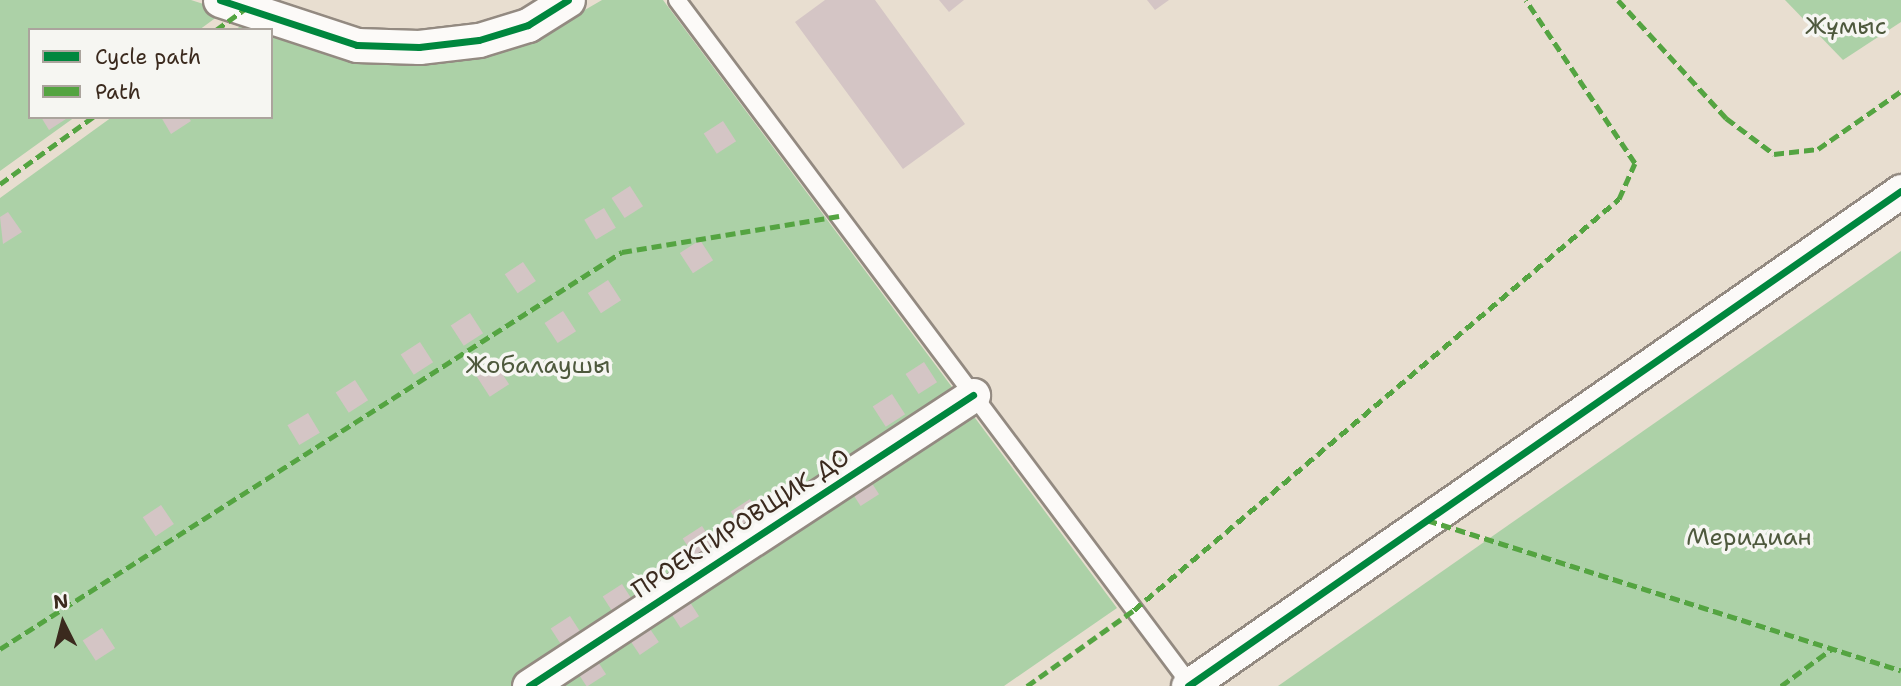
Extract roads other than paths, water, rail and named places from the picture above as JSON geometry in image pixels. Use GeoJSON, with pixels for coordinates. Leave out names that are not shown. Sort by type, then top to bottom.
{"type":"FeatureCollection","features":[{"type":"Feature","properties":{"kind":"street"},"geometry":{"type":"LineString","coordinates":[[220,0],[357,45],[419,47],[479,40],[528,25],[568,0]]}},
{"type":"Feature","properties":{"kind":"street"},"geometry":{"type":"LineString","coordinates":[[1189,685],[1901,191]]}},
{"type":"Feature","properties":{"kind":"street","name":"ПРОЕКТИРОВЩИК ДО"},"geometry":{"type":"LineString","coordinates":[[529,686],[973,395]]}},
{"type":"Feature","properties":{"kind":"lane"},"geometry":{"type":"LineString","coordinates":[[677,0],[1189,685]]}},
{"type":"Feature","properties":{"kind":"park label","name":"Жұмыс"},"geometry":{"type":"Point","coordinates":[1846,27]}},
{"type":"Feature","properties":{"kind":"park label","name":"Жобалаушы"},"geometry":{"type":"Point","coordinates":[538,366]}},
{"type":"Feature","properties":{"kind":"park label","name":"Меридиан"},"geometry":{"type":"Point","coordinates":[1749,538]}}]}
